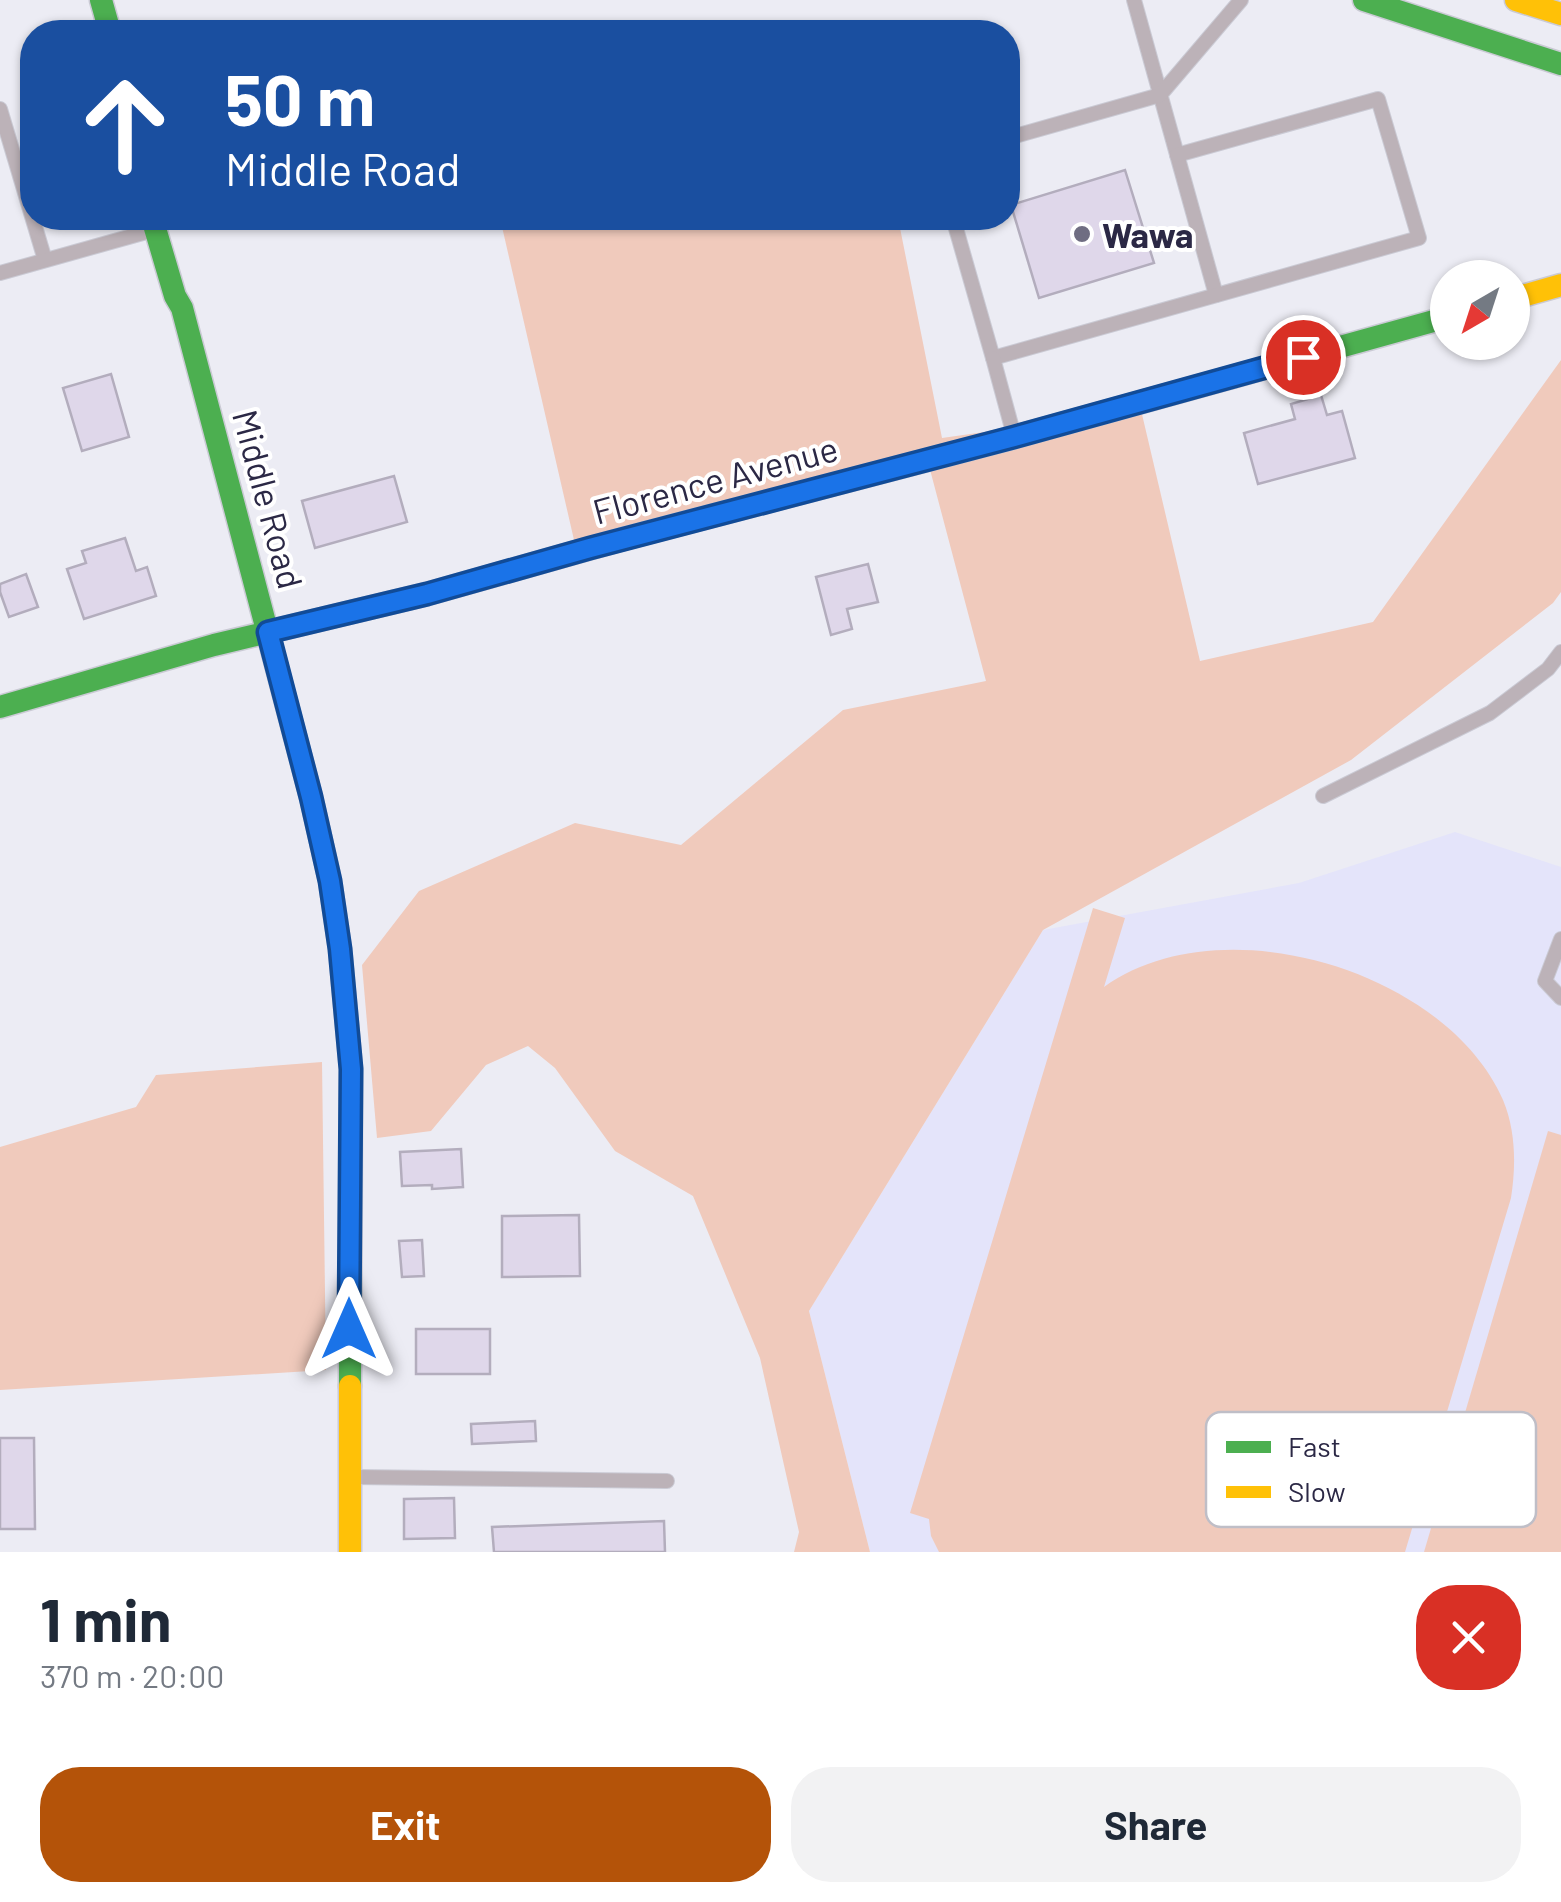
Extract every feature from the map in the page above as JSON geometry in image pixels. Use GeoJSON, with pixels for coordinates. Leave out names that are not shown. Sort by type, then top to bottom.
{"type":"FeatureCollection","features":[{"type":"Feature","properties":{"kind":"main road"},"geometry":{"type":"LineString","coordinates":[[1364,0],[1561,64]]}},
{"type":"Feature","properties":{"kind":"main road"},"geometry":{"type":"LineString","coordinates":[[1516,0],[1561,14]]}},
{"type":"Feature","properties":{"kind":"main road","name":"Middle Road"},"geometry":{"type":"LineString","coordinates":[[156,230],[182,308],[311,797],[340,949],[351,1069],[350,1552]]}},
{"type":"Feature","properties":{"kind":"main road"},"geometry":{"type":"LineString","coordinates":[[1530,294],[1561,285]]}},
{"type":"Feature","properties":{"kind":"main road","name":"Florence Avenue"},"geometry":{"type":"LineString","coordinates":[[0,707],[214,645],[427,594],[1430,322]]}},
{"type":"Feature","properties":{"kind":"lane"},"geometry":{"type":"LineString","coordinates":[[1134,0],[1216,296]]}},
{"type":"Feature","properties":{"kind":"lane"},"geometry":{"type":"LineString","coordinates":[[1020,135],[1160,95],[1240,0]]}},
{"type":"Feature","properties":{"kind":"lane"},"geometry":{"type":"LineString","coordinates":[[993,358],[1418,238],[1378,98],[1177,156]]}},
{"type":"Feature","properties":{"kind":"lane"},"geometry":{"type":"LineString","coordinates":[[0,109],[20,176]]}},
{"type":"Feature","properties":{"kind":"lane"},"geometry":{"type":"LineString","coordinates":[[36,230],[45,260]]}},
{"type":"Feature","properties":{"kind":"lane"},"geometry":{"type":"LineString","coordinates":[[0,273],[136,230]]}},
{"type":"Feature","properties":{"kind":"lane"},"geometry":{"type":"LineString","coordinates":[[956,230],[1014,437]]}},
{"type":"Feature","properties":{"kind":"lane"},"geometry":{"type":"LineString","coordinates":[[1323,796],[1490,713],[1548,668],[1561,652]]}},
{"type":"Feature","properties":{"kind":"lane"},"geometry":{"type":"LineString","coordinates":[[1561,940],[1545,981],[1561,998]]}},
{"type":"Feature","properties":{"kind":"lane"},"geometry":{"type":"LineString","coordinates":[[350,1477],[667,1481]]}},
{"type":"Feature","properties":{"kind":"shaded area"},"geometry":{"type":"Polygon","coordinates":[[[503,230],[900,230],[942,438],[1141,410],[1200,661],[1373,622],[1561,360],[1561,592],[1553,603],[1351,760],[1043,930],[809,1311],[870,1552],[794,1552],[799,1532],[760,1358],[693,1196],[615,1151],[555,1068],[528,1046],[486,1065],[431,1131],[377,1138],[362,965],[419,891],[575,823],[681,845],[843,710],[986,681],[928,462],[577,553],[503,230]]]}},
{"type":"Feature","properties":{"kind":"shaded area"},"geometry":{"type":"Polygon","coordinates":[[[1455,832],[1561,867],[1561,1552],[870,1552],[809,1311],[1043,930],[1299,883],[1455,832]]]}},
{"type":"Feature","properties":{"kind":"shaded area"},"geometry":{"type":"Polygon","coordinates":[[[1093,908],[1125,918],[1104,987],[1152,962],[1208,951],[1267,952],[1326,963],[1383,985],[1433,1016],[1474,1054],[1503,1100],[1514,1149],[1514,1174],[1511,1198],[1447,1412],[1206,1412],[1206,1527],[1412,1527],[1405,1552],[939,1552],[931,1536],[929,1519],[910,1513],[1093,908]]]}},
{"type":"Feature","properties":{"kind":"shaded area"},"geometry":{"type":"Polygon","coordinates":[[[322,1062],[326,1370],[0,1390],[0,1147],[136,1107],[156,1075],[322,1062]]]}},
{"type":"Feature","properties":{"kind":"shaded area"},"geometry":{"type":"Polygon","coordinates":[[[1548,1131],[1561,1135],[1561,1552],[1424,1552],[1431,1527],[1536,1527],[1536,1412],[1465,1412],[1548,1131]]]}},
{"type":"Feature","properties":{"kind":"building","name":"Wawa"},"geometry":{"type":"Polygon","coordinates":[[[1125,170],[1154,263],[1039,298],[1019,230],[1020,202],[1125,170]]]}},
{"type":"Feature","properties":{"kind":"building"},"geometry":{"type":"Polygon","coordinates":[[[111,374],[129,437],[82,451],[63,388],[111,374]]]}},
{"type":"Feature","properties":{"kind":"building"},"geometry":{"type":"Polygon","coordinates":[[[1321,395],[1327,415],[1342,411],[1355,458],[1258,484],[1244,433],[1295,419],[1291,404],[1321,395]]]}},
{"type":"Feature","properties":{"kind":"building"},"geometry":{"type":"Polygon","coordinates":[[[394,476],[407,522],[315,548],[302,501],[394,476]]]}},
{"type":"Feature","properties":{"kind":"building"},"geometry":{"type":"Polygon","coordinates":[[[125,538],[136,571],[147,567],[156,596],[84,619],[67,569],[86,563],[82,551],[125,538]]]}},
{"type":"Feature","properties":{"kind":"building"},"geometry":{"type":"Polygon","coordinates":[[[868,564],[878,602],[847,609],[852,629],[831,635],[816,577],[868,564]]]}},
{"type":"Feature","properties":{"kind":"building"},"geometry":{"type":"Polygon","coordinates":[[[26,574],[38,607],[9,617],[0,584],[26,574]]]}},
{"type":"Feature","properties":{"kind":"building"},"geometry":{"type":"Polygon","coordinates":[[[461,1149],[463,1187],[402,1186],[400,1152],[461,1149]]]}},
{"type":"Feature","properties":{"kind":"building"},"geometry":{"type":"Polygon","coordinates":[[[579,1215],[580,1276],[502,1277],[502,1216],[579,1215]]]}},
{"type":"Feature","properties":{"kind":"building"},"geometry":{"type":"Polygon","coordinates":[[[422,1240],[424,1276],[402,1277],[399,1241],[422,1240]]]}},
{"type":"Feature","properties":{"kind":"building"},"geometry":{"type":"Polygon","coordinates":[[[416,1329],[490,1329],[490,1374],[416,1374],[416,1329]]]}},
{"type":"Feature","properties":{"kind":"building"},"geometry":{"type":"Polygon","coordinates":[[[535,1421],[536,1441],[472,1444],[471,1424],[535,1421]]]}},
{"type":"Feature","properties":{"kind":"building"},"geometry":{"type":"Polygon","coordinates":[[[0,1438],[34,1438],[35,1529],[0,1529],[0,1438]]]}},
{"type":"Feature","properties":{"kind":"building"},"geometry":{"type":"Polygon","coordinates":[[[454,1498],[455,1538],[404,1539],[404,1499],[454,1498]]]}},
{"type":"Feature","properties":{"kind":"building"},"geometry":{"type":"Polygon","coordinates":[[[664,1521],[665,1552],[494,1552],[492,1527],[664,1521]]]}},
{"type":"Feature","properties":{"kind":"traffic: fast"},"geometry":{"type":"LineString","coordinates":[[101,0],[107,20]]}},
{"type":"Feature","properties":{"kind":"traffic: fast"},"geometry":{"type":"LineString","coordinates":[[1364,0],[1561,64]]}},
{"type":"Feature","properties":{"kind":"traffic: fast"},"geometry":{"type":"LineString","coordinates":[[156,230],[182,308],[330,881],[351,1069],[350,1386]]}},
{"type":"Feature","properties":{"kind":"traffic: fast"},"geometry":{"type":"LineString","coordinates":[[1232,377],[1430,322]]}},
{"type":"Feature","properties":{"kind":"traffic: fast"},"geometry":{"type":"LineString","coordinates":[[0,707],[214,645],[427,594],[623,539]]}},
{"type":"Feature","properties":{"kind":"traffic: slow"},"geometry":{"type":"LineString","coordinates":[[1516,0],[1561,14]]}},
{"type":"Feature","properties":{"kind":"traffic: slow"},"geometry":{"type":"LineString","coordinates":[[1530,294],[1561,285]]}},
{"type":"Feature","properties":{"kind":"traffic: slow"},"geometry":{"type":"LineString","coordinates":[[623,539],[1232,377]]}},
{"type":"Feature","properties":{"kind":"traffic: slow"},"geometry":{"type":"LineString","coordinates":[[350,1386],[350,1552]]}},
{"type":"Feature","properties":{"kind":"place","name":"Wawa"},"geometry":{"type":"Point","coordinates":[1082,234]}},
{"type":"Feature","properties":{"kind":"route"},"geometry":{"type":"LineString","coordinates":[[349,1329],[351,1069],[340,949],[311,797],[268,632],[427,594],[1303,357]]}}]}
